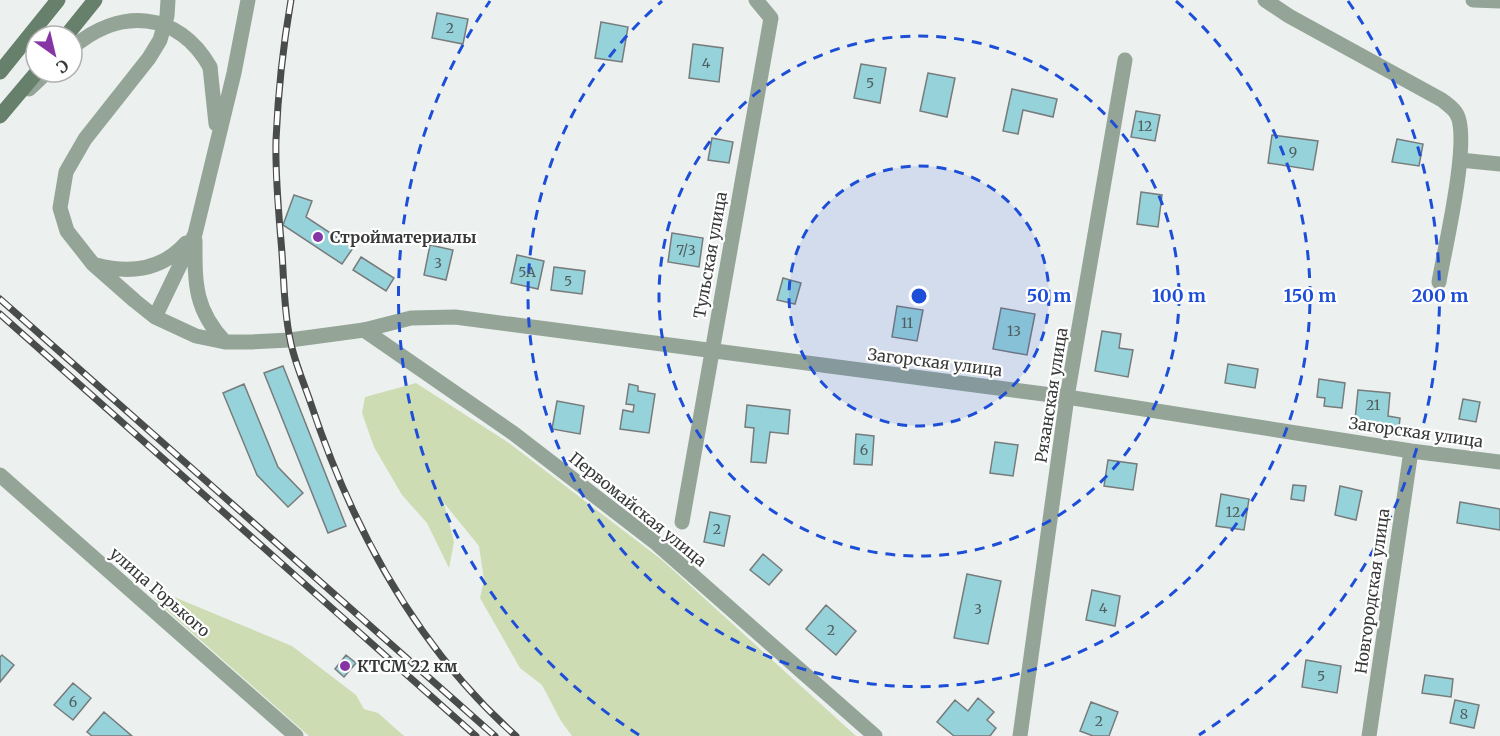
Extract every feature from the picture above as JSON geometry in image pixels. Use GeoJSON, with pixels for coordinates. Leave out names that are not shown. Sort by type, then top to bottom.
{"type":"FeatureCollection","features":[{"type":"Feature","properties":{"kind":"main road"},"geometry":{"type":"LineString","coordinates":[[0,72],[58,0]]}},
{"type":"Feature","properties":{"kind":"main road"},"geometry":{"type":"LineString","coordinates":[[76,24],[95,0]]}},
{"type":"Feature","properties":{"kind":"main road"},"geometry":{"type":"LineString","coordinates":[[0,118],[27,84]]}},
{"type":"Feature","properties":{"kind":"street","name":"Загорская улица"},"geometry":{"type":"LineString","coordinates":[[168,0],[167,16],[160,40],[149,58],[85,139],[66,172],[60,208],[67,231],[93,264],[155,317],[196,336],[225,342],[290,340],[364,330],[411,318],[454,317],[1067,397],[1411,452],[1500,462]]}},
{"type":"Feature","properties":{"kind":"street"},"geometry":{"type":"LineString","coordinates":[[155,317],[195,234],[234,72],[248,0]]}},
{"type":"Feature","properties":{"kind":"street","name":"Тульская улица"},"geometry":{"type":"LineString","coordinates":[[682,522],[771,18],[756,0]]}},
{"type":"Feature","properties":{"kind":"street"},"geometry":{"type":"LineString","coordinates":[[1265,0],[1289,16],[1442,100],[1457,113],[1462,133],[1460,160],[1439,282]]}},
{"type":"Feature","properties":{"kind":"street"},"geometry":{"type":"LineString","coordinates":[[1473,0],[1500,1]]}},
{"type":"Feature","properties":{"kind":"street"},"geometry":{"type":"LineString","coordinates":[[84,38],[116,22],[146,21],[164,24],[178,30],[201,52],[210,67],[217,137]]}},
{"type":"Feature","properties":{"kind":"street","name":"Рязанская улица"},"geometry":{"type":"LineString","coordinates":[[1020,736],[1067,397],[1125,60]]}},
{"type":"Feature","properties":{"kind":"street"},"geometry":{"type":"LineString","coordinates":[[0,118],[35,84]]}},
{"type":"Feature","properties":{"kind":"street"},"geometry":{"type":"LineString","coordinates":[[1460,160],[1500,164]]}},
{"type":"Feature","properties":{"kind":"street"},"geometry":{"type":"LineString","coordinates":[[93,264],[112,269],[144,268],[159,264],[176,255],[195,234]]}},
{"type":"Feature","properties":{"kind":"street"},"geometry":{"type":"LineString","coordinates":[[195,234],[196,289],[202,309],[213,330],[225,342]]}},
{"type":"Feature","properties":{"kind":"street","name":"Первомайская улица"},"geometry":{"type":"LineString","coordinates":[[364,330],[513,433],[656,543],[875,736]]}},
{"type":"Feature","properties":{"kind":"street","name":"Новгородская улица"},"geometry":{"type":"LineString","coordinates":[[1369,736],[1411,452]]}},
{"type":"Feature","properties":{"kind":"street","name":"улица Горького"},"geometry":{"type":"LineString","coordinates":[[0,475],[296,736]]}},
{"type":"Feature","properties":{"kind":"green space"},"geometry":{"type":"Polygon","coordinates":[[[416,383],[509,443],[662,560],[856,736],[572,736],[561,721],[542,685],[520,668],[480,598],[484,580],[479,546],[444,503],[454,542],[449,568],[427,523],[402,495],[374,447],[362,413],[365,397],[416,383]]]}},
{"type":"Feature","properties":{"kind":"green space"},"geometry":{"type":"Polygon","coordinates":[[[162,592],[292,646],[356,695],[364,709],[378,713],[404,736],[309,736],[154,599],[162,592]]]}},
{"type":"Feature","properties":{"kind":"building"},"geometry":{"type":"Polygon","coordinates":[[[437,13],[468,19],[463,44],[432,38],[437,13]]]}},
{"type":"Feature","properties":{"kind":"building"},"geometry":{"type":"Polygon","coordinates":[[[601,22],[628,27],[622,62],[595,58],[601,22]]]}},
{"type":"Feature","properties":{"kind":"building"},"geometry":{"type":"Polygon","coordinates":[[[693,44],[723,48],[719,82],[689,78],[693,44]]]}},
{"type":"Feature","properties":{"kind":"building"},"geometry":{"type":"Polygon","coordinates":[[[861,64],[886,68],[880,103],[854,98],[861,64]]]}},
{"type":"Feature","properties":{"kind":"building"},"geometry":{"type":"Polygon","coordinates":[[[928,73],[955,78],[947,117],[920,111],[928,73]]]}},
{"type":"Feature","properties":{"kind":"building"},"geometry":{"type":"Polygon","coordinates":[[[1012,89],[1057,99],[1053,117],[1023,110],[1018,134],[1003,131],[1012,89]]]}},
{"type":"Feature","properties":{"kind":"building"},"geometry":{"type":"Polygon","coordinates":[[[1136,111],[1160,115],[1155,141],[1131,137],[1136,111]]]}},
{"type":"Feature","properties":{"kind":"building"},"geometry":{"type":"Polygon","coordinates":[[[1272,135],[1318,141],[1313,170],[1268,163],[1272,135]]]}},
{"type":"Feature","properties":{"kind":"building"},"geometry":{"type":"Polygon","coordinates":[[[712,138],[733,142],[729,163],[708,160],[712,138]]]}},
{"type":"Feature","properties":{"kind":"building"},"geometry":{"type":"Polygon","coordinates":[[[1397,139],[1423,144],[1419,166],[1392,162],[1397,139]]]}},
{"type":"Feature","properties":{"kind":"building"},"geometry":{"type":"Polygon","coordinates":[[[1141,192],[1162,195],[1158,227],[1137,224],[1141,192]]]}},
{"type":"Feature","properties":{"kind":"building","name":"Стройматериалы"},"geometry":{"type":"Polygon","coordinates":[[[294,195],[312,201],[306,217],[353,248],[342,264],[283,225],[294,195]]]}},
{"type":"Feature","properties":{"kind":"building"},"geometry":{"type":"Polygon","coordinates":[[[672,233],[703,238],[699,267],[668,262],[672,233]]]}},
{"type":"Feature","properties":{"kind":"building"},"geometry":{"type":"Polygon","coordinates":[[[430,245],[453,250],[446,280],[424,275],[430,245]]]}},
{"type":"Feature","properties":{"kind":"building"},"geometry":{"type":"Polygon","coordinates":[[[517,255],[544,261],[538,289],[511,283],[517,255]]]}},
{"type":"Feature","properties":{"kind":"building"},"geometry":{"type":"Polygon","coordinates":[[[361,257],[394,278],[386,291],[353,270],[361,257]]]}},
{"type":"Feature","properties":{"kind":"building"},"geometry":{"type":"Polygon","coordinates":[[[554,267],[585,271],[582,294],[551,290],[554,267]]]}},
{"type":"Feature","properties":{"kind":"building"},"geometry":{"type":"Polygon","coordinates":[[[783,278],[801,283],[795,304],[777,300],[783,278]]]}},
{"type":"Feature","properties":{"kind":"building"},"geometry":{"type":"Polygon","coordinates":[[[897,306],[923,310],[917,341],[892,337],[897,306]]]}},
{"type":"Feature","properties":{"kind":"building"},"geometry":{"type":"Polygon","coordinates":[[[1001,308],[1035,314],[1027,355],[993,349],[1001,308]]]}},
{"type":"Feature","properties":{"kind":"building"},"geometry":{"type":"Polygon","coordinates":[[[1102,331],[1121,334],[1119,348],[1133,350],[1128,377],[1095,371],[1102,331]]]}},
{"type":"Feature","properties":{"kind":"building"},"geometry":{"type":"Polygon","coordinates":[[[1228,364],[1258,369],[1255,388],[1225,383],[1228,364]]]}},
{"type":"Feature","properties":{"kind":"building"},"geometry":{"type":"Polygon","coordinates":[[[283,366],[346,526],[328,533],[264,373],[283,366]]]}},
{"type":"Feature","properties":{"kind":"building"},"geometry":{"type":"Polygon","coordinates":[[[1319,379],[1345,383],[1342,408],[1324,406],[1325,398],[1317,397],[1319,379]]]}},
{"type":"Feature","properties":{"kind":"building"},"geometry":{"type":"Polygon","coordinates":[[[244,384],[278,467],[303,493],[288,507],[257,475],[223,393],[244,384]]]}},
{"type":"Feature","properties":{"kind":"building"},"geometry":{"type":"Polygon","coordinates":[[[629,384],[638,386],[638,391],[655,394],[649,433],[620,429],[623,410],[633,412],[634,405],[626,404],[629,384]]]}},
{"type":"Feature","properties":{"kind":"building"},"geometry":{"type":"Polygon","coordinates":[[[1358,390],[1390,393],[1388,416],[1400,418],[1398,435],[1354,430],[1358,390]]]}},
{"type":"Feature","properties":{"kind":"building"},"geometry":{"type":"Polygon","coordinates":[[[1463,399],[1480,402],[1476,422],[1459,419],[1463,399]]]}},
{"type":"Feature","properties":{"kind":"building"},"geometry":{"type":"Polygon","coordinates":[[[557,401],[584,406],[580,434],[552,429],[557,401]]]}},
{"type":"Feature","properties":{"kind":"building"},"geometry":{"type":"Polygon","coordinates":[[[747,405],[790,410],[788,434],[770,432],[766,463],[751,462],[754,428],[745,427],[747,405]]]}},
{"type":"Feature","properties":{"kind":"building"},"geometry":{"type":"Polygon","coordinates":[[[856,434],[874,436],[872,465],[854,464],[856,434]]]}},
{"type":"Feature","properties":{"kind":"building"},"geometry":{"type":"Polygon","coordinates":[[[995,442],[1018,445],[1013,476],[990,473],[995,442]]]}},
{"type":"Feature","properties":{"kind":"building"},"geometry":{"type":"Polygon","coordinates":[[[1108,460],[1137,464],[1133,490],[1104,486],[1108,460]]]}},
{"type":"Feature","properties":{"kind":"building"},"geometry":{"type":"Polygon","coordinates":[[[1293,485],[1306,486],[1304,501],[1291,499],[1293,485]]]}},
{"type":"Feature","properties":{"kind":"building"},"geometry":{"type":"Polygon","coordinates":[[[1340,486],[1362,491],[1356,520],[1335,515],[1340,486]]]}},
{"type":"Feature","properties":{"kind":"building"},"geometry":{"type":"Polygon","coordinates":[[[1221,494],[1249,499],[1244,530],[1216,526],[1221,494]]]}},
{"type":"Feature","properties":{"kind":"building"},"geometry":{"type":"Polygon","coordinates":[[[1460,502],[1500,509],[1500,530],[1457,523],[1460,502]]]}},
{"type":"Feature","properties":{"kind":"building"},"geometry":{"type":"Polygon","coordinates":[[[710,512],[730,516],[724,546],[704,542],[710,512]]]}},
{"type":"Feature","properties":{"kind":"building"},"geometry":{"type":"Polygon","coordinates":[[[763,554],[782,570],[769,585],[750,570],[763,554]]]}},
{"type":"Feature","properties":{"kind":"building"},"geometry":{"type":"Polygon","coordinates":[[[967,574],[1001,581],[988,644],[954,638],[967,574]]]}},
{"type":"Feature","properties":{"kind":"building"},"geometry":{"type":"Polygon","coordinates":[[[1092,590],[1120,596],[1115,626],[1086,620],[1092,590]]]}},
{"type":"Feature","properties":{"kind":"building"},"geometry":{"type":"Polygon","coordinates":[[[826,605],[856,631],[836,655],[806,629],[826,605]]]}},
{"type":"Feature","properties":{"kind":"building"},"geometry":{"type":"Polygon","coordinates":[[[2,655],[14,665],[0,682],[0,657],[2,655]]]}},
{"type":"Feature","properties":{"kind":"building","name":"КТСМ 22 км"},"geometry":{"type":"Polygon","coordinates":[[[346,655],[356,663],[344,677],[335,669],[346,655]]]}},
{"type":"Feature","properties":{"kind":"building"},"geometry":{"type":"Polygon","coordinates":[[[1306,660],[1341,666],[1337,693],[1302,687],[1306,660]]]}},
{"type":"Feature","properties":{"kind":"building"},"geometry":{"type":"Polygon","coordinates":[[[1425,675],[1453,679],[1451,697],[1422,693],[1425,675]]]}},
{"type":"Feature","properties":{"kind":"building"},"geometry":{"type":"Polygon","coordinates":[[[73,683],[91,698],[73,720],[54,705],[73,683]]]}},
{"type":"Feature","properties":{"kind":"building"},"geometry":{"type":"Polygon","coordinates":[[[978,698],[994,712],[987,720],[996,728],[990,736],[954,736],[937,722],[955,700],[968,711],[978,698]]]}},
{"type":"Feature","properties":{"kind":"building"},"geometry":{"type":"Polygon","coordinates":[[[1455,700],[1479,705],[1474,728],[1450,723],[1455,700]]]}},
{"type":"Feature","properties":{"kind":"building"},"geometry":{"type":"Polygon","coordinates":[[[1091,702],[1118,712],[1109,736],[1093,736],[1080,731],[1091,702]]]}},
{"type":"Feature","properties":{"kind":"building"},"geometry":{"type":"Polygon","coordinates":[[[104,712],[132,736],[92,736],[87,732],[104,712]]]}},
{"type":"Feature","properties":{"kind":"railway"},"geometry":{"type":"LineString","coordinates":[[291,0],[280,87],[276,154],[285,307],[294,355],[346,495],[392,583],[418,625],[448,664],[480,702],[516,736]]}},
{"type":"Feature","properties":{"kind":"railway"},"geometry":{"type":"LineString","coordinates":[[0,299],[495,736]]}},
{"type":"Feature","properties":{"kind":"railway"},"geometry":{"type":"LineString","coordinates":[[0,314],[476,736]]}},
{"type":"Feature","properties":{"kind":"place","name":"Стройматериалы"},"geometry":{"type":"Point","coordinates":[318,237]}},
{"type":"Feature","properties":{"kind":"place","name":"КТСМ 22 км"},"geometry":{"type":"Point","coordinates":[345,666]}}]}
